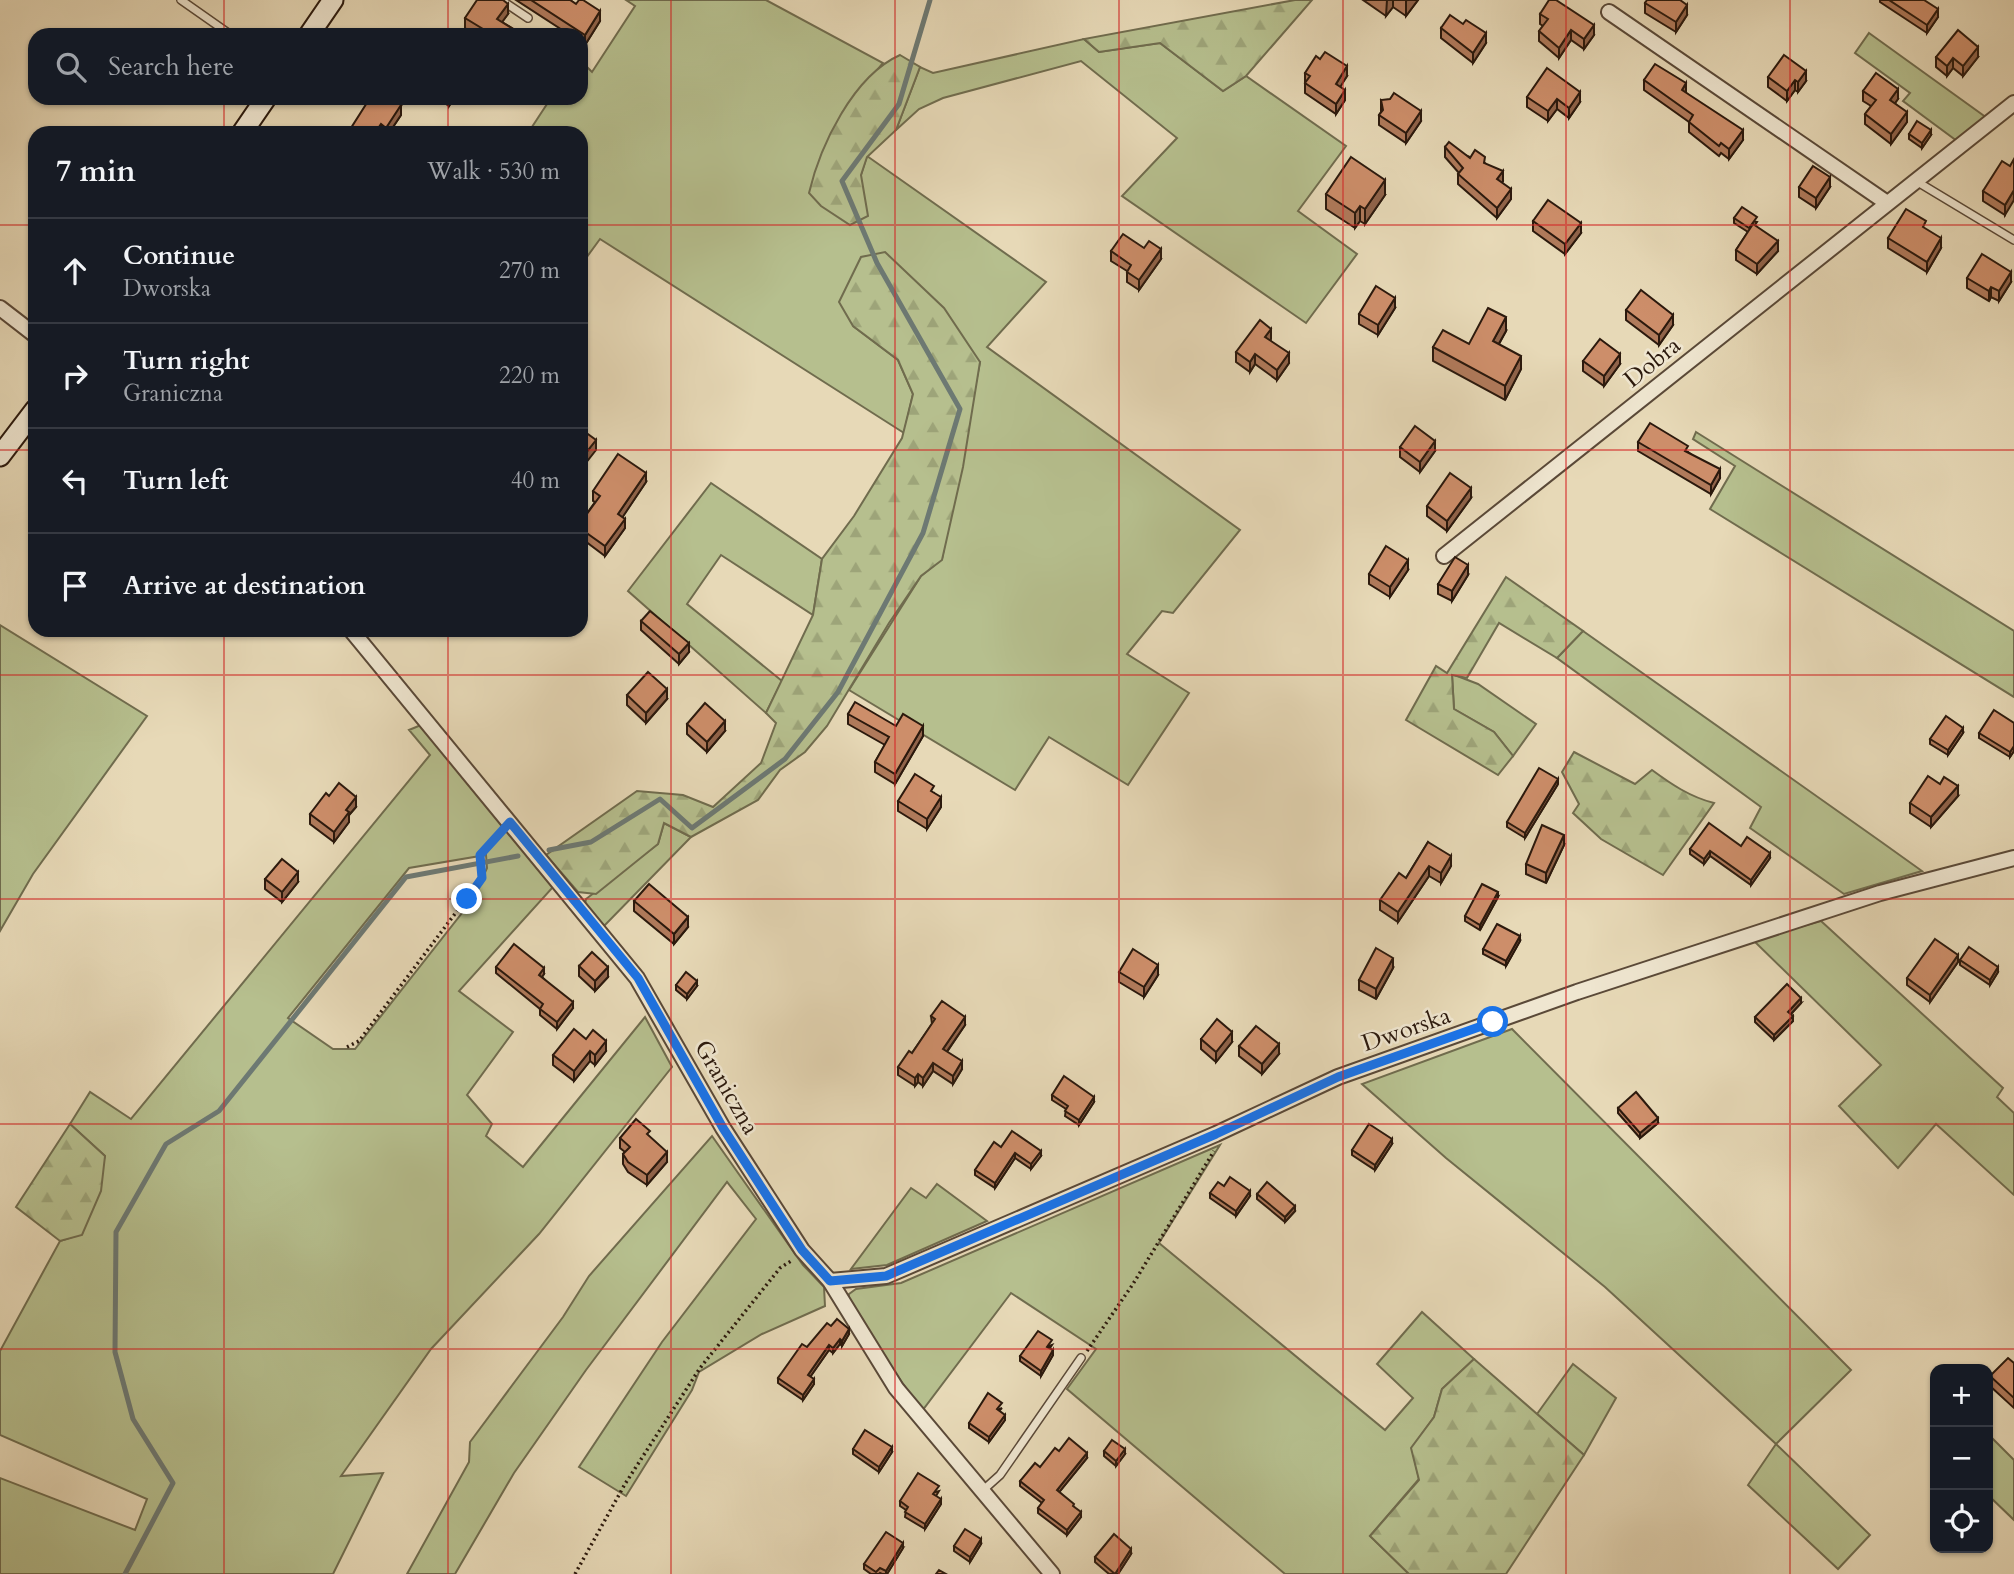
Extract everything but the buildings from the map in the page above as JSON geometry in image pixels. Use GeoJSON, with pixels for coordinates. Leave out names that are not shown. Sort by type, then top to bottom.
{"type":"FeatureCollection","features":[{"type":"Feature","properties":{"kind":"main road"},"geometry":{"type":"LineString","coordinates":[[313,28],[329,2]]}},
{"type":"Feature","properties":{"kind":"main road"},"geometry":{"type":"LineString","coordinates":[[247,126],[261,105]]}},
{"type":"Feature","properties":{"kind":"main road"},"geometry":{"type":"LineString","coordinates":[[0,456],[28,419]]}},
{"type":"Feature","properties":{"kind":"street"},"geometry":{"type":"LineString","coordinates":[[1609,12],[1888,203]]}},
{"type":"Feature","properties":{"kind":"street","name":"Dobra"},"geometry":{"type":"LineString","coordinates":[[1444,556],[2014,103]]}},
{"type":"Feature","properties":{"kind":"street"},"geometry":{"type":"LineString","coordinates":[[0,308],[28,330]]}},
{"type":"Feature","properties":{"kind":"street","name":"Graniczna"},"geometry":{"type":"LineString","coordinates":[[358,637],[638,978],[723,1128],[805,1253],[830,1281],[896,1388],[980,1492],[1052,1574]]}},
{"type":"Feature","properties":{"kind":"street","name":"Dworska"},"geometry":{"type":"LineString","coordinates":[[830,1281],[886,1276],[1216,1134],[1338,1077],[1577,992],[1880,893],[2014,858]]}},
{"type":"Feature","properties":{"kind":"lane"},"geometry":{"type":"LineString","coordinates":[[181,0],[222,28]]}},
{"type":"Feature","properties":{"kind":"lane"},"geometry":{"type":"LineString","coordinates":[[501,0],[528,18]]}},
{"type":"Feature","properties":{"kind":"lane"},"geometry":{"type":"LineString","coordinates":[[1916,181],[2014,240]]}},
{"type":"Feature","properties":{"kind":"lane"},"geometry":{"type":"LineString","coordinates":[[980,1492],[1000,1475],[1082,1358]]}},
{"type":"Feature","properties":{"kind":"path"},"geometry":{"type":"LineString","coordinates":[[347,1047],[359,1041],[482,878],[480,855],[510,822]]}},
{"type":"Feature","properties":{"kind":"path"},"geometry":{"type":"LineString","coordinates":[[1082,1358],[1133,1284],[1216,1148],[1216,1134]]}},
{"type":"Feature","properties":{"kind":"path"},"geometry":{"type":"LineString","coordinates":[[575,1574],[625,1484],[699,1368],[780,1268],[805,1253]]}},
{"type":"Feature","properties":{"kind":"green space"},"geometry":{"type":"Polygon","coordinates":[[[626,0],[766,0],[883,63],[842,113],[861,175],[867,156],[1046,282],[987,347],[1240,530],[1173,613],[1162,611],[1127,654],[1189,693],[1128,785],[1049,737],[1015,790],[849,690],[921,576],[942,559],[980,362],[853,326],[898,360],[913,394],[904,433],[600,239],[588,255],[588,126],[533,126],[546,105],[588,105],[588,68],[592,72],[635,6],[626,0]]]}},
{"type":"Feature","properties":{"kind":"green space"},"geometry":{"type":"Polygon","coordinates":[[[1295,0],[1312,0],[1246,76],[1223,91],[1160,43],[1099,52],[1084,39],[1295,0]]]}},
{"type":"Feature","properties":{"kind":"green space"},"geometry":{"type":"Polygon","coordinates":[[[1869,33],[1987,118],[1957,141],[1903,101],[1910,93],[1855,53],[1869,33]]]}},
{"type":"Feature","properties":{"kind":"green space"},"geometry":{"type":"Polygon","coordinates":[[[1084,39],[1099,52],[1160,43],[1223,91],[1246,76],[1346,146],[1298,211],[1357,254],[1306,323],[1122,196],[1177,138],[1081,61],[943,98],[919,109],[896,130],[920,67],[933,73],[1084,39]]]}},
{"type":"Feature","properties":{"kind":"green space"},"geometry":{"type":"Polygon","coordinates":[[[900,55],[920,67],[896,130],[867,157],[861,175],[868,216],[850,225],[821,206],[809,193],[814,174],[830,134],[853,96],[883,65],[900,55]]]}},
{"type":"Feature","properties":{"kind":"green space"},"geometry":{"type":"Polygon","coordinates":[[[885,252],[944,308],[980,362],[963,467],[942,560],[921,576],[889,623],[827,726],[805,752],[780,770],[758,800],[691,837],[664,823],[658,844],[596,894],[578,892],[546,855],[637,791],[683,795],[713,807],[761,763],[776,723],[766,713],[813,615],[822,559],[854,516],[902,438],[913,394],[898,360],[853,326],[839,302],[861,257],[885,252]]]}},
{"type":"Feature","properties":{"kind":"green space"},"geometry":{"type":"Polygon","coordinates":[[[1696,432],[2014,631],[2014,697],[1710,509],[1735,466],[1693,439],[1696,432]]]}},
{"type":"Feature","properties":{"kind":"green space"},"geometry":{"type":"Polygon","coordinates":[[[711,483],[822,559],[813,615],[721,555],[687,604],[782,681],[766,713],[628,591],[711,483]]]}},
{"type":"Feature","properties":{"kind":"green space"},"geometry":{"type":"Polygon","coordinates":[[[1506,577],[1583,631],[1557,658],[1499,623],[1467,678],[1452,675],[1454,709],[1494,732],[1513,756],[1498,775],[1406,720],[1436,666],[1447,673],[1506,577]]]}},
{"type":"Feature","properties":{"kind":"green space"},"geometry":{"type":"Polygon","coordinates":[[[0,625],[147,716],[33,874],[0,931],[0,625]]]}},
{"type":"Feature","properties":{"kind":"green space"},"geometry":{"type":"Polygon","coordinates":[[[1583,631],[1922,871],[1844,894],[1750,828],[1761,807],[1557,658],[1583,631]]]}},
{"type":"Feature","properties":{"kind":"green space"},"geometry":{"type":"Polygon","coordinates":[[[1452,674],[1478,684],[1536,724],[1513,756],[1494,732],[1454,709],[1452,674]]]}},
{"type":"Feature","properties":{"kind":"green space"},"geometry":{"type":"Polygon","coordinates":[[[421,725],[553,887],[459,991],[513,1032],[467,1095],[492,1124],[486,1136],[523,1167],[645,1017],[672,1067],[539,1234],[431,1349],[341,1476],[383,1473],[333,1574],[0,1574],[0,1478],[135,1530],[147,1499],[0,1435],[0,1351],[60,1241],[82,1234],[105,1156],[70,1124],[90,1092],[131,1119],[430,755],[409,730],[421,725]],[[486,855],[409,868],[288,1018],[333,1049],[355,1049],[473,899],[487,868],[486,855]]]}},
{"type":"Feature","properties":{"kind":"green space"},"geometry":{"type":"Polygon","coordinates":[[[1574,752],[1635,784],[1652,770],[1689,794],[1714,803],[1663,875],[1601,839],[1573,813],[1579,804],[1562,772],[1574,752]]]}},
{"type":"Feature","properties":{"kind":"green space"},"geometry":{"type":"Polygon","coordinates":[[[664,823],[691,837],[604,926],[585,904],[586,899],[658,844],[664,823]]]}},
{"type":"Feature","properties":{"kind":"green space"},"geometry":{"type":"Polygon","coordinates":[[[1821,921],[2003,1088],[1997,1097],[2014,1113],[2014,1195],[1936,1124],[1898,1168],[1839,1106],[1881,1065],[1753,940],[1821,921]]]}},
{"type":"Feature","properties":{"kind":"green space"},"geometry":{"type":"Polygon","coordinates":[[[1512,1029],[1851,1370],[1776,1444],[1605,1287],[1446,1158],[1362,1084],[1512,1029]]]}},
{"type":"Feature","properties":{"kind":"green space"},"geometry":{"type":"Polygon","coordinates":[[[70,1124],[105,1156],[101,1191],[82,1235],[60,1241],[16,1207],[70,1124]]]}},
{"type":"Feature","properties":{"kind":"green space"},"geometry":{"type":"Polygon","coordinates":[[[712,1136],[803,1265],[824,1287],[825,1306],[762,1334],[699,1372],[692,1390],[626,1496],[579,1467],[662,1342],[756,1219],[727,1182],[586,1370],[514,1473],[455,1574],[407,1574],[469,1462],[470,1442],[563,1317],[589,1276],[712,1136]]]}},
{"type":"Feature","properties":{"kind":"green space"},"geometry":{"type":"Polygon","coordinates":[[[1220,1145],[1159,1243],[1385,1430],[1413,1398],[1377,1364],[1422,1312],[1474,1359],[1442,1389],[1434,1417],[1412,1448],[1419,1479],[1370,1536],[1409,1574],[1285,1574],[1067,1389],[1096,1349],[1011,1293],[922,1411],[848,1305],[849,1294],[856,1289],[901,1283],[1220,1145]]]}},
{"type":"Feature","properties":{"kind":"green space"},"geometry":{"type":"Polygon","coordinates":[[[937,1184],[987,1221],[887,1265],[851,1269],[911,1188],[926,1198],[937,1184]]]}},
{"type":"Feature","properties":{"kind":"green space"},"geometry":{"type":"Polygon","coordinates":[[[1474,1359],[1584,1455],[1506,1574],[1409,1574],[1370,1536],[1419,1480],[1411,1448],[1434,1417],[1442,1389],[1474,1359]]]}},
{"type":"Feature","properties":{"kind":"green space"},"geometry":{"type":"Polygon","coordinates":[[[1573,1364],[1616,1398],[1584,1455],[1537,1414],[1573,1364]]]}},
{"type":"Feature","properties":{"kind":"green space"},"geometry":{"type":"Polygon","coordinates":[[[1993,1439],[2014,1460],[2014,1520],[1993,1500],[1993,1439]]]}},
{"type":"Feature","properties":{"kind":"green space"},"geometry":{"type":"Polygon","coordinates":[[[1776,1444],[1870,1535],[1838,1569],[1748,1485],[1776,1444]]]}},
{"type":"Feature","properties":{"kind":"waterway"},"geometry":{"type":"LineString","coordinates":[[549,850],[591,842],[660,799],[692,828],[785,759],[838,692],[923,533],[960,409],[877,263],[842,181],[899,104],[930,0]]}},
{"type":"Feature","properties":{"kind":"waterway"},"geometry":{"type":"LineString","coordinates":[[125,1574],[173,1483],[133,1419],[115,1352],[116,1232],[166,1144],[219,1111],[406,877],[518,856]]}},
{"type":"Feature","properties":{"kind":"route"},"geometry":{"type":"LineString","coordinates":[[467,899],[482,878],[480,855],[510,822],[638,978],[723,1128],[802,1250],[830,1281],[886,1276],[1216,1134],[1338,1077],[1493,1022]]}}]}
